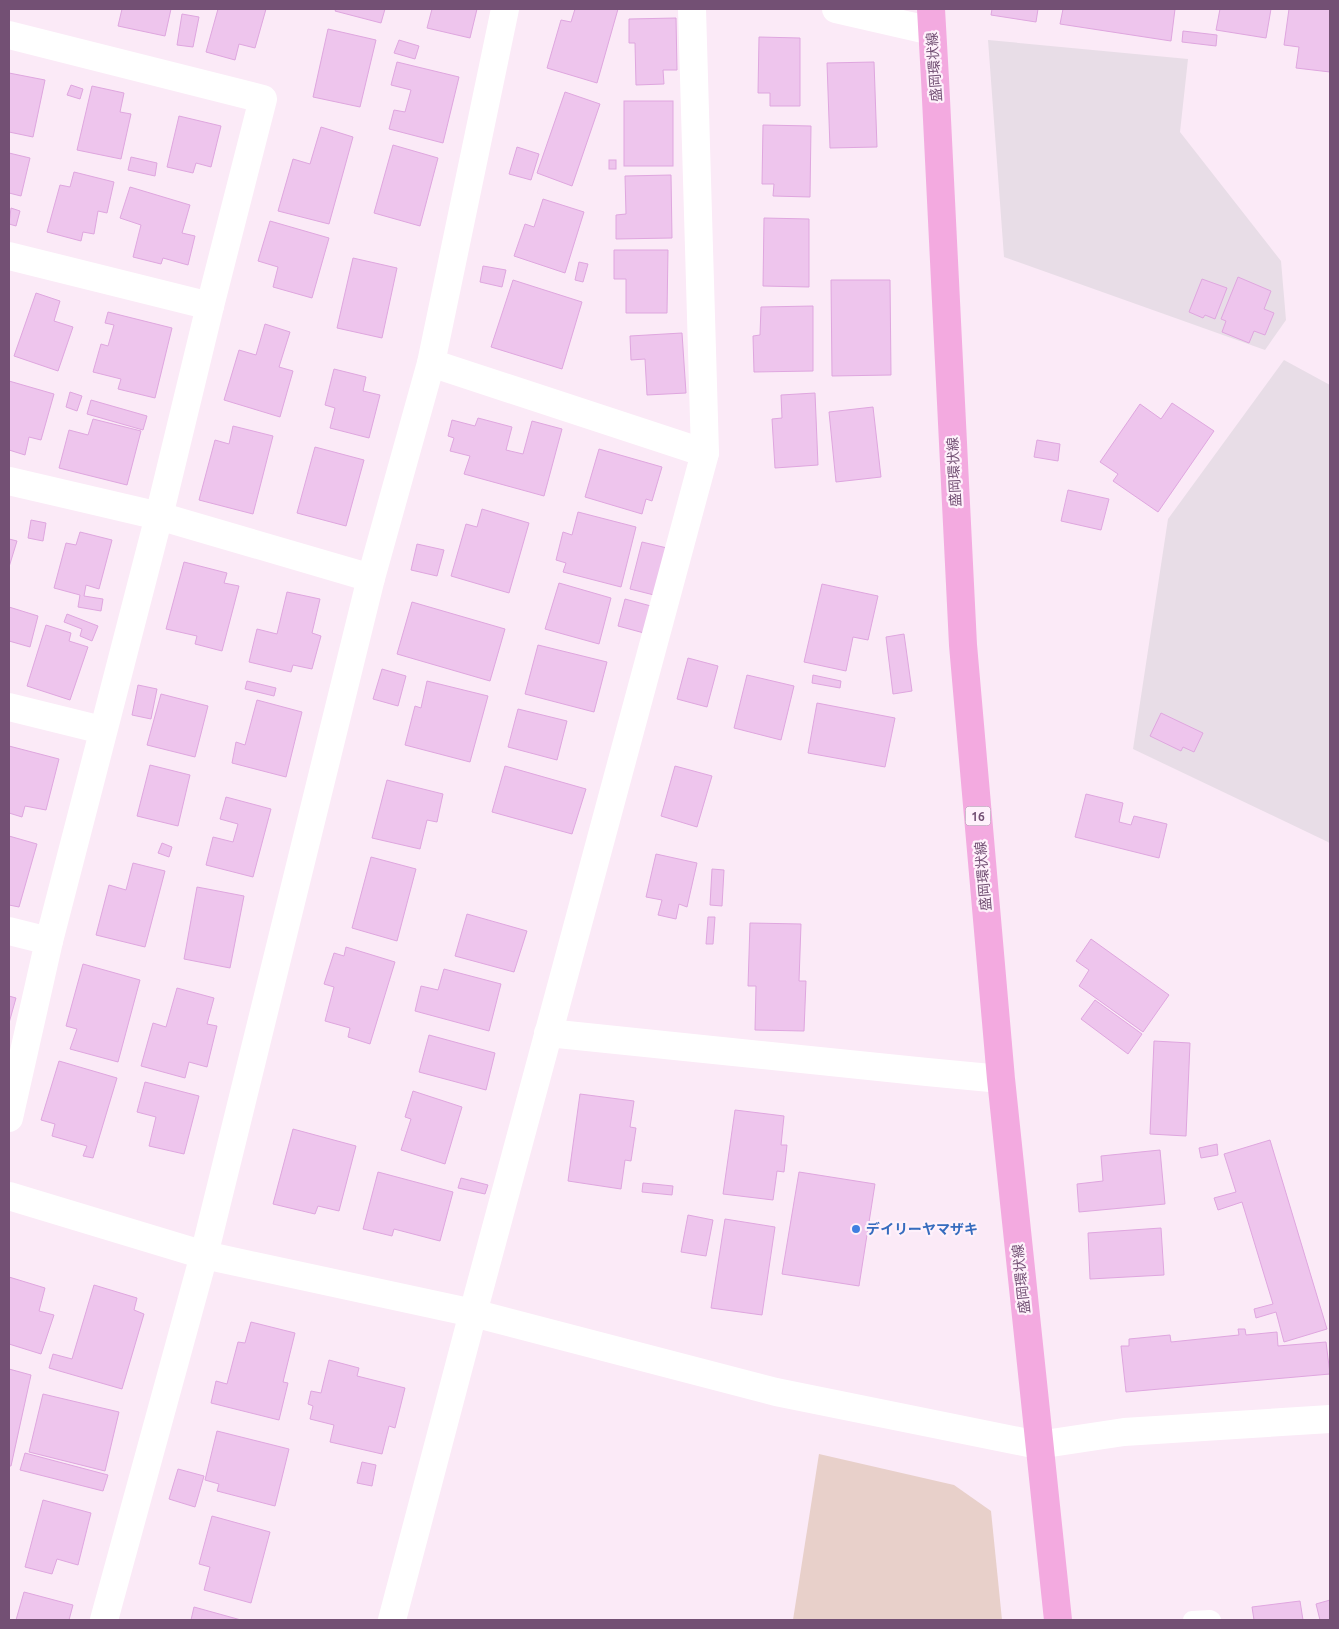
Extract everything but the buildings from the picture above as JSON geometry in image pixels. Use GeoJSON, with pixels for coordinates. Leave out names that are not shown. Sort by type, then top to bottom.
{"type":"FeatureCollection","features":[{"type":"Feature","properties":{"kind":"main road","name":"盛岡環状線"},"geometry":{"type":"LineString","coordinates":[[931,20],[963,645],[1001,1079],[1038,1445],[1058,1620]]}},
{"type":"Feature","properties":{"kind":"street"},"geometry":{"type":"LineString","coordinates":[[104,1620],[204,1255],[371,578],[432,363],[505,9]]}},
{"type":"Feature","properties":{"kind":"street"},"geometry":{"type":"LineString","coordinates":[[392,1620],[704,453],[692,9]]}},
{"type":"Feature","properties":{"kind":"street"},"geometry":{"type":"LineString","coordinates":[[836,9],[931,20]]}},
{"type":"Feature","properties":{"kind":"street"},"geometry":{"type":"LineString","coordinates":[[9,35],[263,99],[159,516],[102,730],[49,941],[9,1118]]}},
{"type":"Feature","properties":{"kind":"street"},"geometry":{"type":"LineString","coordinates":[[9,256],[210,306]]}},
{"type":"Feature","properties":{"kind":"street"},"geometry":{"type":"LineString","coordinates":[[432,363],[704,453]]}},
{"type":"Feature","properties":{"kind":"street"},"geometry":{"type":"LineString","coordinates":[[9,481],[159,516],[371,578]]}},
{"type":"Feature","properties":{"kind":"street"},"geometry":{"type":"LineString","coordinates":[[9,707],[102,730]]}},
{"type":"Feature","properties":{"kind":"street"},"geometry":{"type":"LineString","coordinates":[[9,931],[49,941]]}},
{"type":"Feature","properties":{"kind":"street"},"geometry":{"type":"LineString","coordinates":[[548,1033],[1001,1079]]}},
{"type":"Feature","properties":{"kind":"street"},"geometry":{"type":"LineString","coordinates":[[9,1196],[204,1255],[473,1313],[776,1392],[1038,1445],[1124,1432],[1330,1419]]}},
{"type":"Feature","properties":{"kind":"lane"},"geometry":{"type":"LineString","coordinates":[[1192,1620],[1212,1620]]}},
{"type":"Feature","properties":{"kind":"shaded area"},"geometry":{"type":"Polygon","coordinates":[[[988,40],[1188,59],[1180,132],[1281,261],[1286,320],[1265,350],[1004,257],[988,40]]]}},
{"type":"Feature","properties":{"kind":"shaded area"},"geometry":{"type":"Polygon","coordinates":[[[1284,360],[1330,385],[1330,844],[1133,749],[1168,519],[1284,360]]]}},
{"type":"Feature","properties":{"kind":"shaded area"},"geometry":{"type":"Polygon","coordinates":[[[819,1454],[954,1485],[991,1511],[1002,1620],[793,1620],[819,1454]]]}},
{"type":"Feature","properties":{"kind":"place","name":"デイリーヤマザキ"},"geometry":{"type":"Point","coordinates":[856,1229]}}]}
